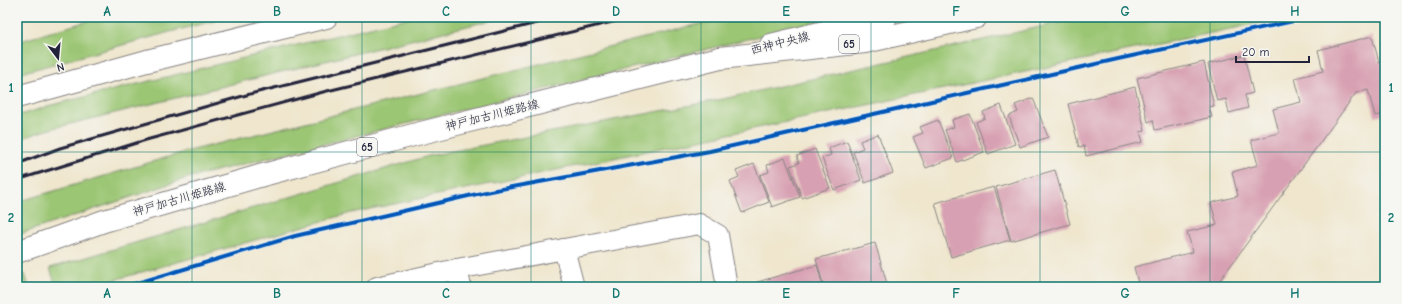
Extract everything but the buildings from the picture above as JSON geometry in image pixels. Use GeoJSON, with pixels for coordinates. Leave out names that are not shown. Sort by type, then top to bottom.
{"type":"FeatureCollection","features":[{"type":"Feature","properties":{"kind":"main road"},"geometry":{"type":"LineString","coordinates":[[17,97],[147,61],[326,17]]}},
{"type":"Feature","properties":{"kind":"main road","name":"西神中央線"},"geometry":{"type":"LineString","coordinates":[[720,58],[886,17]]}},
{"type":"Feature","properties":{"kind":"main road","name":"神戸加古川姫路線"},"geometry":{"type":"LineString","coordinates":[[17,252],[104,221],[255,177],[417,134],[720,58],[865,42],[976,17]]}},
{"type":"Feature","properties":{"kind":"street"},"geometry":{"type":"LineString","coordinates":[[377,287],[459,278],[564,249],[700,224],[718,235],[727,287]]}},
{"type":"Feature","properties":{"kind":"street"},"geometry":{"type":"LineString","coordinates":[[564,249],[574,287]]}},
{"type":"Feature","properties":{"kind":"green space"},"geometry":{"type":"Polygon","coordinates":[[[101,17],[230,17],[17,74],[17,42],[101,17]]]}},
{"type":"Feature","properties":{"kind":"green space"},"geometry":{"type":"Polygon","coordinates":[[[411,17],[504,17],[46,130],[17,140],[17,116],[52,105],[411,17]]]}},
{"type":"Feature","properties":{"kind":"green space"},"geometry":{"type":"Polygon","coordinates":[[[728,17],[837,17],[191,177],[17,235],[17,202],[185,152],[728,17]]]}},
{"type":"Feature","properties":{"kind":"green space"},"geometry":{"type":"Polygon","coordinates":[[[1084,17],[1288,17],[351,213],[89,287],[56,287],[50,268],[432,155],[723,99],[1084,17]]]}},
{"type":"Feature","properties":{"kind":"green space"},"geometry":{"type":"Polygon","coordinates":[[[25,274],[29,287],[17,287],[17,277],[25,274]]]}},
{"type":"Feature","properties":{"kind":"railway"},"geometry":{"type":"LineString","coordinates":[[17,164],[60,148],[250,94],[561,17]]}},
{"type":"Feature","properties":{"kind":"railway"},"geometry":{"type":"LineString","coordinates":[[17,180],[146,140],[323,92],[633,17]]}},
{"type":"Feature","properties":{"kind":"cycle path"},"geometry":{"type":"LineString","coordinates":[[124,287],[295,236],[490,191],[710,151],[1312,17]]}}]}
